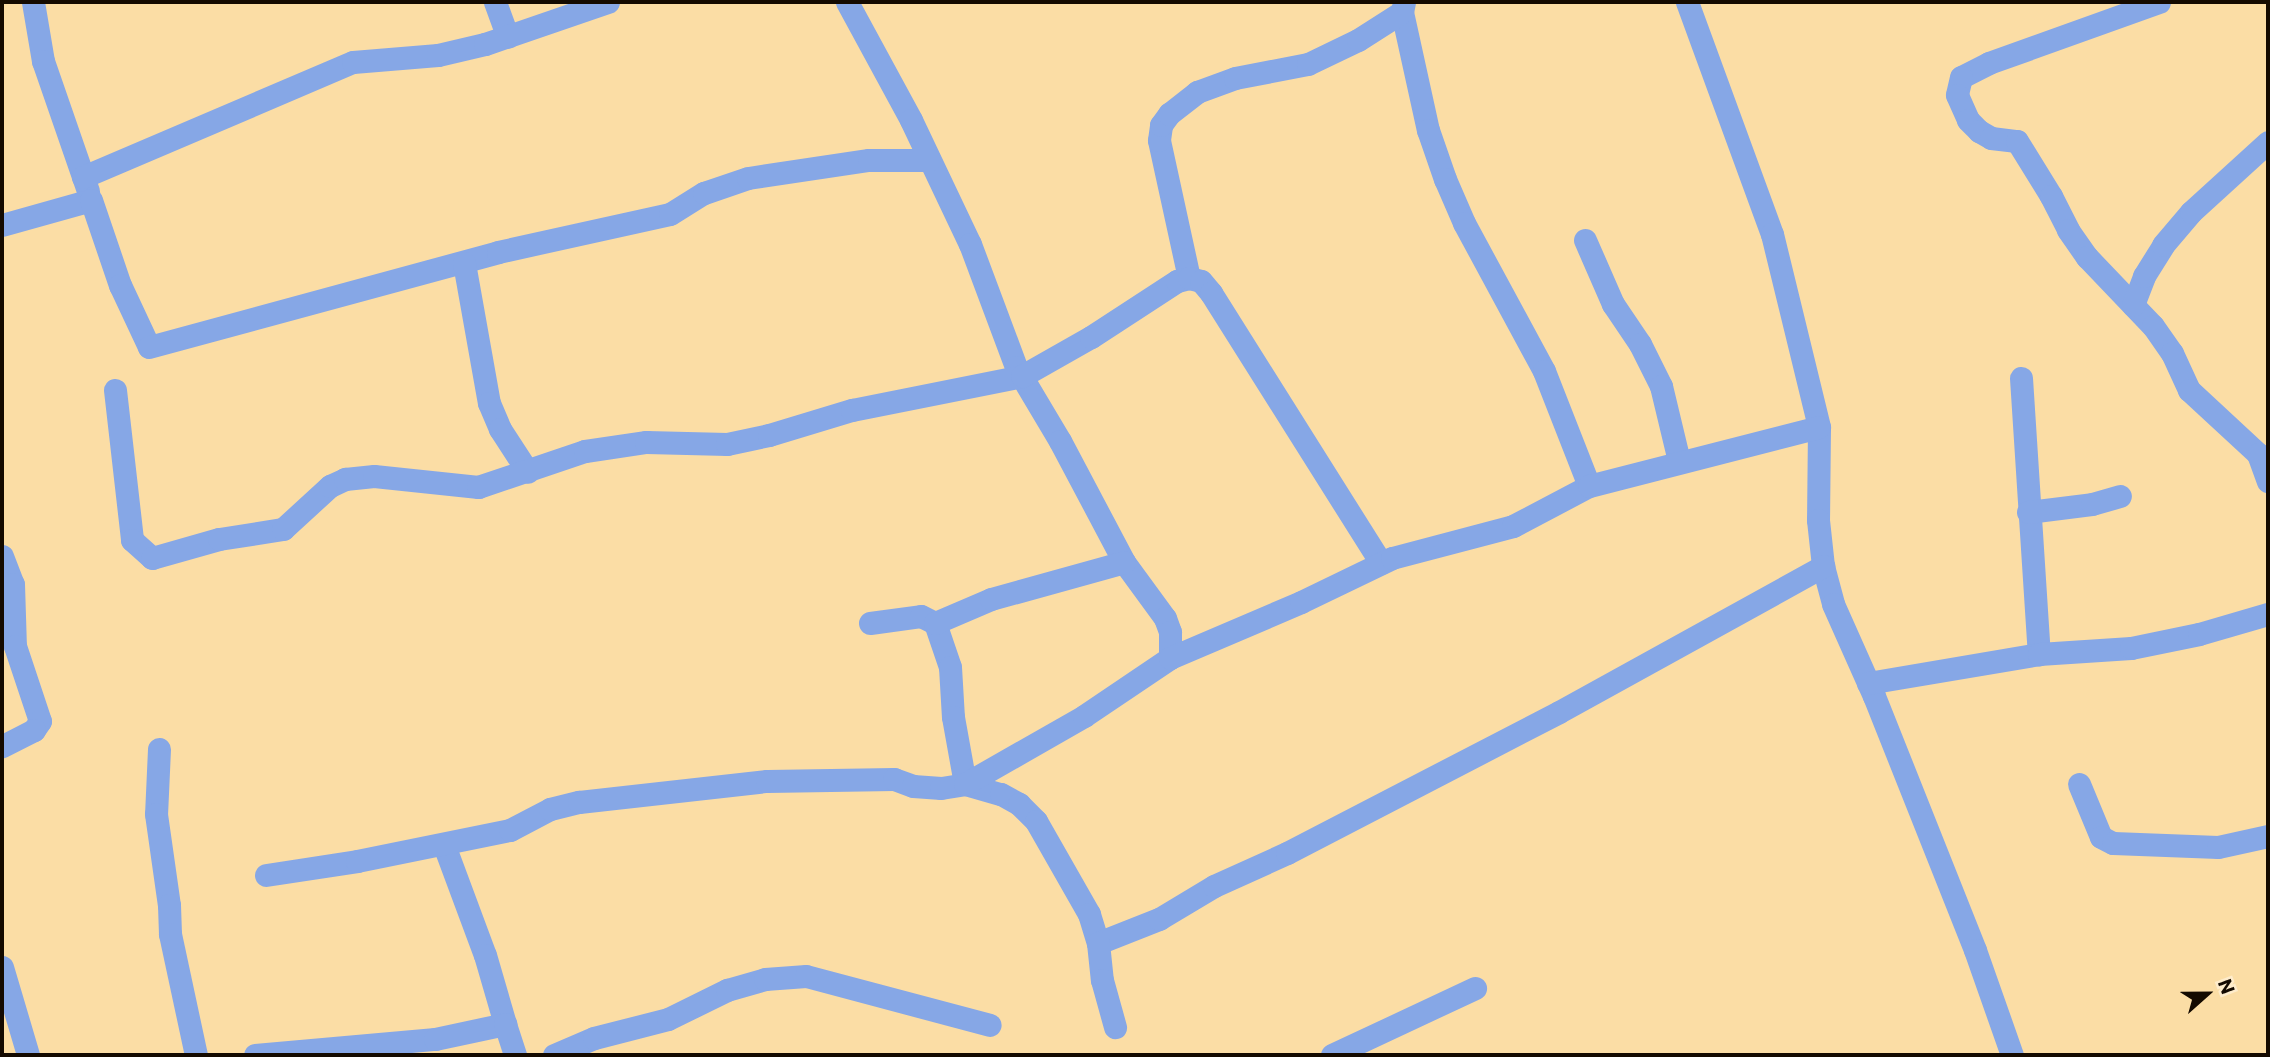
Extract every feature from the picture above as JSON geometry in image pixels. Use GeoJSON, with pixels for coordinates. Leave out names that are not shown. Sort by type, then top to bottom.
{"type":"FeatureCollection","features":[{"type":"Feature","properties":{"kind":"street"},"geometry":{"type":"LineString","coordinates":[[33,2],[43,61],[120,285],[149,347],[498,252],[670,214],[704,193],[748,178],[869,160],[929,160]]}},
{"type":"Feature","properties":{"kind":"street"},"geometry":{"type":"LineString","coordinates":[[495,2],[508,37]]}},
{"type":"Feature","properties":{"kind":"street"},"geometry":{"type":"LineString","coordinates":[[83,177],[353,62],[438,55],[508,37],[608,2]]}},
{"type":"Feature","properties":{"kind":"street"},"geometry":{"type":"LineString","coordinates":[[847,2],[975,255],[1022,376],[1124,562],[1165,618],[1170,632],[1170,658]]}},
{"type":"Feature","properties":{"kind":"street"},"geometry":{"type":"LineString","coordinates":[[1687,2],[1772,234],[1819,427],[1818,520],[1823,566],[1833,604],[1868,683],[1975,950],[2012,1055]]}},
{"type":"Feature","properties":{"kind":"street"},"geometry":{"type":"LineString","coordinates":[[2160,2],[1989,63],[1961,77],[1957,94],[1968,120],[1979,131],[1991,138],[2017,141],[2051,196],[2068,230],[2104,277],[2154,326],[2172,353],[2189,390],[2263,451],[2268,481]]}},
{"type":"Feature","properties":{"kind":"street"},"geometry":{"type":"LineString","coordinates":[[1189,278],[1159,140],[1161,125],[1169,114],[1197,92],[1235,78],[1308,64],[1358,40],[1403,7],[1428,130],[1445,179],[1464,223],[1544,371],[1589,486]]}},
{"type":"Feature","properties":{"kind":"street"},"geometry":{"type":"LineString","coordinates":[[2133,305],[2144,276],[2163,245],[2191,212],[2268,142]]}},
{"type":"Feature","properties":{"kind":"street"},"geometry":{"type":"LineString","coordinates":[[2,225],[92,200]]}},
{"type":"Feature","properties":{"kind":"street"},"geometry":{"type":"LineString","coordinates":[[1585,240],[1613,304],[1640,344],[1661,386],[1679,461]]}},
{"type":"Feature","properties":{"kind":"street"},"geometry":{"type":"LineString","coordinates":[[464,263],[489,403],[500,429],[528,472]]}},
{"type":"Feature","properties":{"kind":"street"},"geometry":{"type":"LineString","coordinates":[[115,390],[132,540],[152,558],[219,540],[283,529],[330,486],[345,479],[374,476],[478,487],[585,451],[646,442],[727,444],[769,435],[852,410],[1022,376],[1091,337],[1177,281],[1189,278],[1201,281],[1211,293],[1381,563]]}},
{"type":"Feature","properties":{"kind":"street"},"geometry":{"type":"LineString","coordinates":[[2021,378],[2039,654]]}},
{"type":"Feature","properties":{"kind":"street"},"geometry":{"type":"LineString","coordinates":[[266,875],[443,845],[510,830],[550,809],[579,802],[629,799],[680,790],[767,781],[894,779],[912,786],[941,788],[965,784],[1084,716],[1170,658],[1301,602],[1381,563],[1513,526],[1589,486],[1819,427]]}},
{"type":"Feature","properties":{"kind":"street"},"geometry":{"type":"LineString","coordinates":[[2028,512],[2092,504],[2120,496]]}},
{"type":"Feature","properties":{"kind":"street"},"geometry":{"type":"LineString","coordinates":[[2,556],[13,584],[15,646],[40,721],[34,730],[2,746]]}},
{"type":"Feature","properties":{"kind":"street"},"geometry":{"type":"LineString","coordinates":[[935,623],[991,599],[1124,562]]}},
{"type":"Feature","properties":{"kind":"street"},"geometry":{"type":"LineString","coordinates":[[1098,943],[1159,919],[1214,886],[1287,853],[1559,712],[1823,566]]}},
{"type":"Feature","properties":{"kind":"street"},"geometry":{"type":"LineString","coordinates":[[1868,683],[2039,654],[2131,648],[2199,634],[2268,614]]}},
{"type":"Feature","properties":{"kind":"street"},"geometry":{"type":"LineString","coordinates":[[870,623],[921,616],[935,623],[950,667],[953,717],[965,784]]}},
{"type":"Feature","properties":{"kind":"street"},"geometry":{"type":"LineString","coordinates":[[159,749],[155,781],[156,814],[169,905],[170,933],[196,1055]]}},
{"type":"Feature","properties":{"kind":"street"},"geometry":{"type":"LineString","coordinates":[[965,784],[1010,799],[1036,821],[1088,914],[1098,943],[1102,980],[1115,1027]]}},
{"type":"Feature","properties":{"kind":"street"},"geometry":{"type":"LineString","coordinates":[[2079,784],[2101,837],[2113,844],[2218,847],[2268,836]]}},
{"type":"Feature","properties":{"kind":"street"},"geometry":{"type":"LineString","coordinates":[[443,845],[485,955],[515,1055]]}},
{"type":"Feature","properties":{"kind":"street"},"geometry":{"type":"LineString","coordinates":[[2,967],[28,1055]]}},
{"type":"Feature","properties":{"kind":"street"},"geometry":{"type":"LineString","coordinates":[[554,1055],[594,1038],[668,1019],[727,990],[765,979],[806,976],[990,1026]]}},
{"type":"Feature","properties":{"kind":"street"},"geometry":{"type":"LineString","coordinates":[[1332,1055],[1475,988]]}},
{"type":"Feature","properties":{"kind":"street"},"geometry":{"type":"LineString","coordinates":[[255,1055],[435,1039],[505,1024]]}}]}
